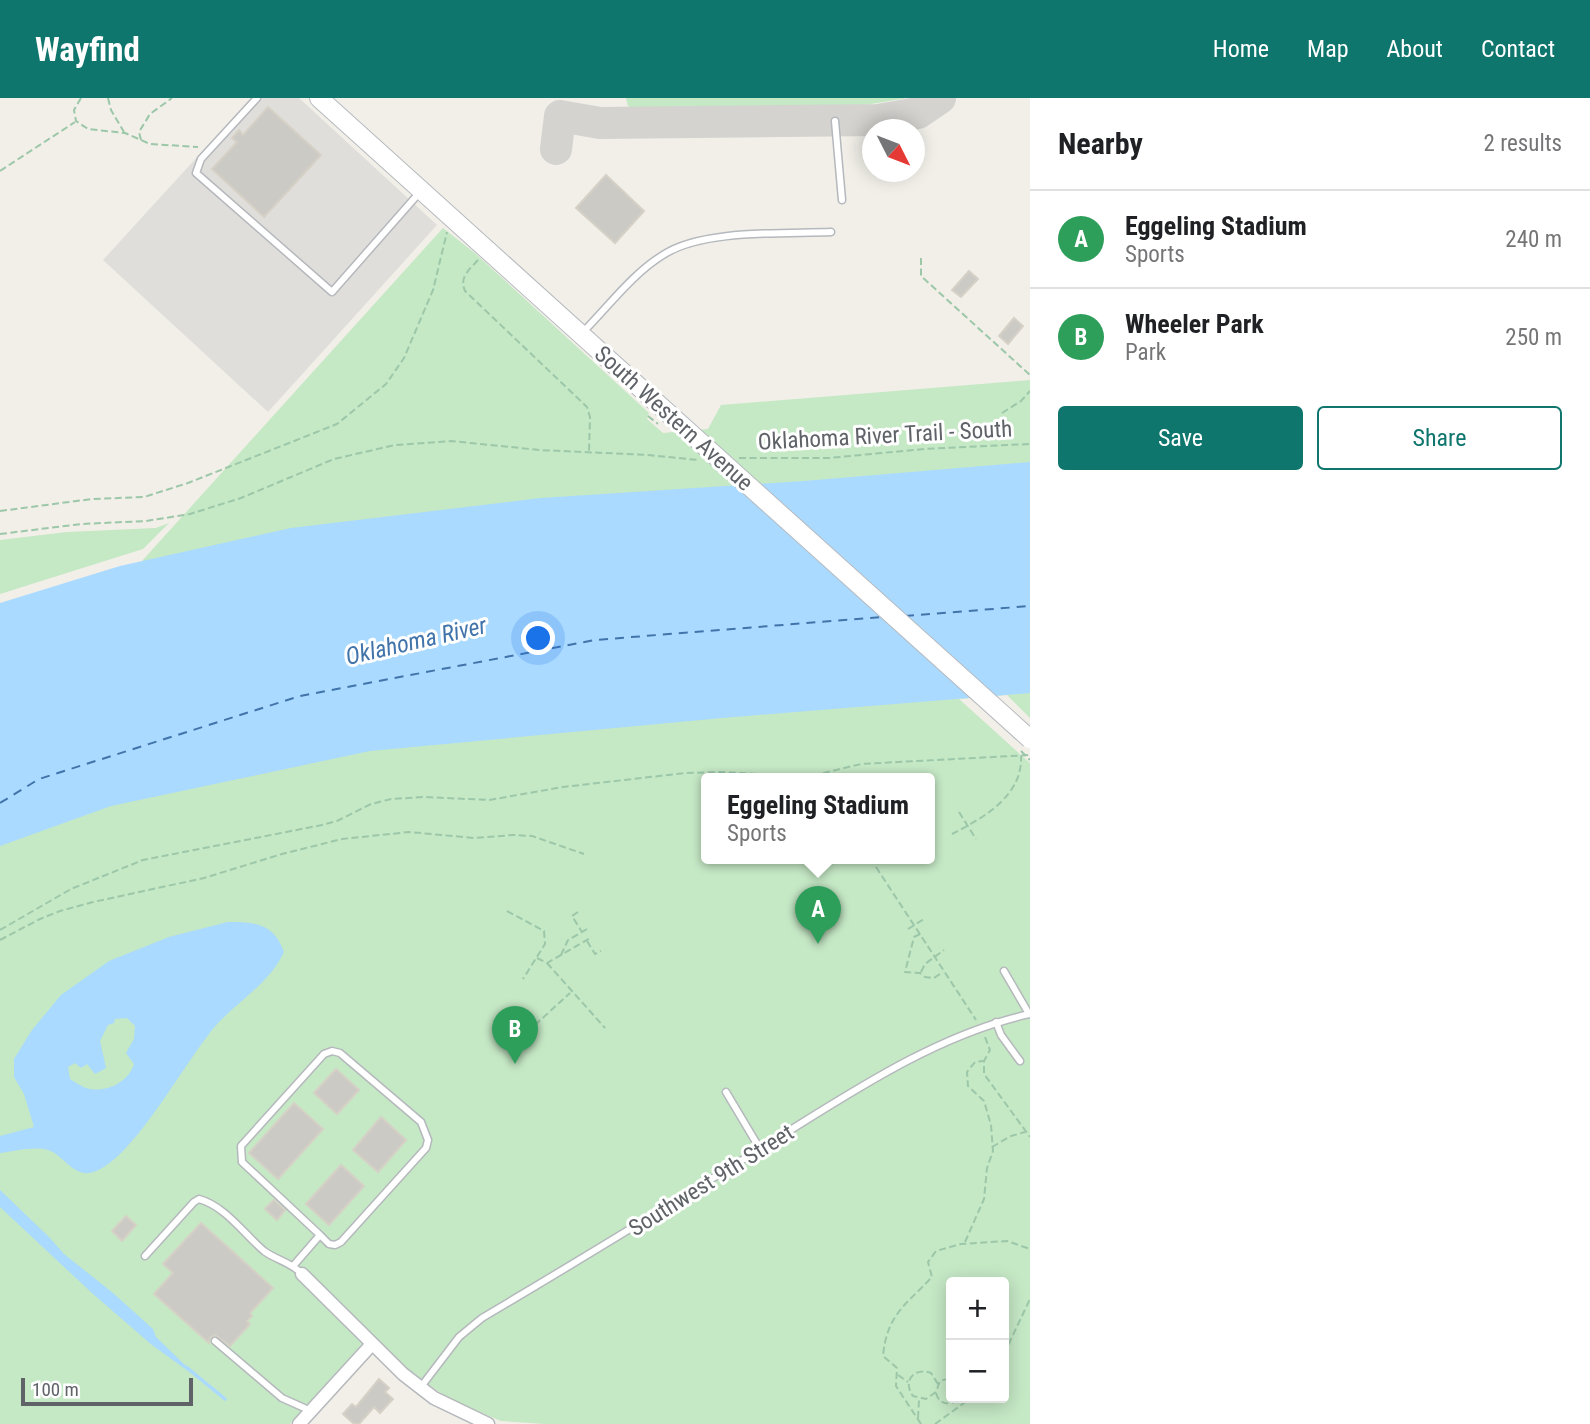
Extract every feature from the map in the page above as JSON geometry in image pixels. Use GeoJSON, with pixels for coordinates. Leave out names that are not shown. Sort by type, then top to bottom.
{"type":"FeatureCollection","features":[{"type":"Feature","properties":{"kind":"main road","name":"South Western Avenue"},"geometry":{"type":"LineString","coordinates":[[322,99],[1030,738]]}},
{"type":"Feature","properties":{"kind":"street"},"geometry":{"type":"LineString","coordinates":[[298,1270],[420,1388],[442,1403],[488,1424]]}},
{"type":"Feature","properties":{"kind":"street"},"geometry":{"type":"LineString","coordinates":[[299,1424],[372,1344]]}},
{"type":"Feature","properties":{"kind":"lane"},"geometry":{"type":"LineString","coordinates":[[257,98],[201,159],[196,173],[332,292],[422,191]]}},
{"type":"Feature","properties":{"kind":"lane"},"geometry":{"type":"LineString","coordinates":[[835,121],[842,200]]}},
{"type":"Feature","properties":{"kind":"lane"},"geometry":{"type":"LineString","coordinates":[[581,334],[645,268],[664,254],[683,245],[711,238],[831,232]]}},
{"type":"Feature","properties":{"kind":"lane"},"geometry":{"type":"LineString","coordinates":[[1004,971],[1029,1014]]}},
{"type":"Feature","properties":{"kind":"lane","name":"Southwest 9th Street"},"geometry":{"type":"LineString","coordinates":[[420,1388],[459,1337],[482,1318],[912,1059],[981,1027],[1029,1014]]}},
{"type":"Feature","properties":{"kind":"lane"},"geometry":{"type":"LineString","coordinates":[[996,1022],[1001,1035],[1020,1061]]}},
{"type":"Feature","properties":{"kind":"lane"},"geometry":{"type":"LineString","coordinates":[[332,1051],[340,1054],[421,1122],[428,1140],[426,1148],[341,1242],[329,1244],[320,1235],[242,1161],[240,1153],[241,1146],[324,1054],[332,1051]]}},
{"type":"Feature","properties":{"kind":"lane"},"geometry":{"type":"LineString","coordinates":[[726,1092],[760,1149]]}},
{"type":"Feature","properties":{"kind":"lane"},"geometry":{"type":"LineString","coordinates":[[145,1256],[199,1199],[214,1205],[267,1253],[298,1270],[320,1235]]}},
{"type":"Feature","properties":{"kind":"lane"},"geometry":{"type":"LineString","coordinates":[[215,1341],[282,1398],[311,1411]]}},
{"type":"Feature","properties":{"kind":"path"},"geometry":{"type":"LineString","coordinates":[[81,98],[74,110],[76,121],[88,130],[125,133],[150,144],[193,148],[213,146]]}},
{"type":"Feature","properties":{"kind":"path"},"geometry":{"type":"LineString","coordinates":[[108,98],[111,110],[125,133]]}},
{"type":"Feature","properties":{"kind":"path"},"geometry":{"type":"LineString","coordinates":[[141,141],[139,132],[150,114],[172,98]]}},
{"type":"Feature","properties":{"kind":"path"},"geometry":{"type":"LineString","coordinates":[[0,171],[76,121]]}},
{"type":"Feature","properties":{"kind":"path"},"geometry":{"type":"LineString","coordinates":[[0,511],[92,499],[144,496],[188,483],[337,424],[386,384],[404,359],[433,290],[451,218]]}},
{"type":"Feature","properties":{"kind":"path"},"geometry":{"type":"LineString","coordinates":[[921,258],[921,276],[1030,375]]}},
{"type":"Feature","properties":{"kind":"path"},"geometry":{"type":"LineString","coordinates":[[478,260],[464,275],[466,291],[587,407],[590,417],[589,452]]}},
{"type":"Feature","properties":{"kind":"path"},"geometry":{"type":"LineString","coordinates":[[1003,413],[1030,391]]}},
{"type":"Feature","properties":{"kind":"path"},"geometry":{"type":"LineString","coordinates":[[0,534],[81,524],[146,521],[190,514],[241,498],[334,459],[395,445],[452,440],[540,450],[705,460]]}},
{"type":"Feature","properties":{"kind":"path","name":"Oklahoma River Trail - South"},"geometry":{"type":"LineString","coordinates":[[731,458],[830,458],[924,449],[1030,444]]}},
{"type":"Feature","properties":{"kind":"path"},"geometry":{"type":"LineString","coordinates":[[952,834],[996,806],[1009,794],[1020,775],[1021,755]]}},
{"type":"Feature","properties":{"kind":"path"},"geometry":{"type":"LineString","coordinates":[[823,773],[861,764],[1030,755]]}},
{"type":"Feature","properties":{"kind":"path"},"geometry":{"type":"LineString","coordinates":[[0,930],[71,889],[143,860],[330,823],[371,804],[391,799],[424,797],[489,800],[563,787],[685,773],[739,773]]}},
{"type":"Feature","properties":{"kind":"path"},"geometry":{"type":"LineString","coordinates":[[959,812],[976,839]]}},
{"type":"Feature","properties":{"kind":"path"},"geometry":{"type":"LineString","coordinates":[[0,940],[40,919],[71,908],[204,878],[342,839],[409,832],[474,838],[532,836],[584,853]]}},
{"type":"Feature","properties":{"kind":"path"},"geometry":{"type":"LineString","coordinates":[[876,866],[981,1027],[990,1050],[984,1061],[984,1074],[1030,1137]]}},
{"type":"Feature","properties":{"kind":"path"},"geometry":{"type":"LineString","coordinates":[[507,911],[544,931],[545,944],[523,979]]}},
{"type":"Feature","properties":{"kind":"path"},"geometry":{"type":"LineString","coordinates":[[578,912],[572,916],[582,932]]}},
{"type":"Feature","properties":{"kind":"path"},"geometry":{"type":"LineString","coordinates":[[576,923],[583,919]]}},
{"type":"Feature","properties":{"kind":"path"},"geometry":{"type":"LineString","coordinates":[[908,929],[924,919]]}},
{"type":"Feature","properties":{"kind":"path"},"geometry":{"type":"LineString","coordinates":[[560,956],[568,940],[587,929]]}},
{"type":"Feature","properties":{"kind":"path"},"geometry":{"type":"LineString","coordinates":[[920,934],[914,937],[905,972],[934,978],[944,971]]}},
{"type":"Feature","properties":{"kind":"path"},"geometry":{"type":"LineString","coordinates":[[547,964],[593,937]]}},
{"type":"Feature","properties":{"kind":"path"},"geometry":{"type":"LineString","coordinates":[[586,940],[595,954],[601,951]]}},
{"type":"Feature","properties":{"kind":"path"},"geometry":{"type":"LineString","coordinates":[[590,947],[597,944]]}},
{"type":"Feature","properties":{"kind":"path"},"geometry":{"type":"LineString","coordinates":[[920,973],[925,964],[944,950]]}},
{"type":"Feature","properties":{"kind":"path"},"geometry":{"type":"LineString","coordinates":[[536,958],[547,964],[605,1028]]}},
{"type":"Feature","properties":{"kind":"path"},"geometry":{"type":"LineString","coordinates":[[535,1025],[571,992]]}},
{"type":"Feature","properties":{"kind":"path"},"geometry":{"type":"LineString","coordinates":[[965,1243],[984,1199],[992,1147],[991,1125],[984,1101],[968,1086],[967,1072],[975,1062],[984,1061]]}},
{"type":"Feature","properties":{"kind":"path"},"geometry":{"type":"LineString","coordinates":[[992,1147],[1011,1136],[1026,1132]]}},
{"type":"Feature","properties":{"kind":"path"},"geometry":{"type":"LineString","coordinates":[[920,1424],[898,1388],[897,1368],[883,1356],[885,1335],[895,1313],[932,1277],[928,1262],[936,1251],[965,1243],[1007,1241],[1030,1249]]}},
{"type":"Feature","properties":{"kind":"path"},"geometry":{"type":"LineString","coordinates":[[1009,1343],[1030,1299]]}},
{"type":"Feature","properties":{"kind":"path"},"geometry":{"type":"LineString","coordinates":[[938,1384],[930,1373],[921,1371],[912,1374],[908,1382],[910,1392],[919,1398],[930,1397],[938,1384],[946,1378]]}},
{"type":"Feature","properties":{"kind":"path"},"geometry":{"type":"LineString","coordinates":[[896,1374],[908,1382]]}},
{"type":"Feature","properties":{"kind":"path"},"geometry":{"type":"LineString","coordinates":[[898,1388],[904,1380]]}},
{"type":"Feature","properties":{"kind":"path"},"geometry":{"type":"LineString","coordinates":[[936,1391],[939,1400],[950,1404],[954,1411]]}},
{"type":"Feature","properties":{"kind":"path"},"geometry":{"type":"LineString","coordinates":[[918,1419],[919,1398]]}},
{"type":"Feature","properties":{"kind":"path"},"geometry":{"type":"LineString","coordinates":[[934,1424],[963,1403]]}},
{"type":"Feature","properties":{"kind":"shaded area"},"geometry":{"type":"Polygon","coordinates":[[[251,98],[299,98],[437,225],[268,412],[103,260],[251,98]]]}},
{"type":"Feature","properties":{"kind":"green space"},"geometry":{"type":"Polygon","coordinates":[[[626,98],[907,98],[823,112],[642,114],[628,106],[626,98]]]}},
{"type":"Feature","properties":{"kind":"green space"},"geometry":{"type":"Polygon","coordinates":[[[443,228],[476,254],[649,413],[647,419],[663,433],[708,429],[721,405],[1030,380],[1030,718],[1007,695],[959,699],[1030,763],[1030,1424],[545,1424],[501,1421],[449,1399],[407,1369],[371,1334],[290,1424],[0,1424],[0,718],[443,228]]]}},
{"type":"Feature","properties":{"kind":"green space"},"geometry":{"type":"Polygon","coordinates":[[[169,523],[143,549],[0,594],[0,540],[67,532],[156,528],[169,523]]]}},
{"type":"Feature","properties":{"kind":"water","name":"Oklahoma River"},"geometry":{"type":"Polygon","coordinates":[[[1030,462],[1030,693],[370,751],[111,806],[0,846],[0,603],[120,566],[291,528],[541,498],[804,481],[1030,462]]]}},
{"type":"Feature","properties":{"kind":"water"},"geometry":{"type":"Polygon","coordinates":[[[228,922],[255,924],[275,935],[284,952],[263,981],[206,1037],[140,1131],[122,1152],[105,1166],[83,1173],[48,1150],[24,1149],[0,1153],[0,1136],[34,1127],[24,1094],[14,1077],[14,1059],[32,1030],[61,995],[109,961],[169,937],[228,922]],[[127,1018],[115,1019],[114,1023],[108,1025],[100,1041],[106,1068],[95,1074],[87,1064],[81,1068],[75,1063],[68,1067],[70,1079],[93,1089],[108,1088],[122,1081],[134,1064],[126,1053],[134,1039],[135,1026],[127,1018]]]}},
{"type":"Feature","properties":{"kind":"water"},"geometry":{"type":"Polygon","coordinates":[[[0,1190],[64,1254],[153,1329],[156,1337],[188,1371],[152,1345],[93,1294],[0,1207],[0,1190]]]}},
{"type":"Feature","properties":{"kind":"building"},"geometry":{"type":"Polygon","coordinates":[[[268,107],[321,155],[264,217],[212,169],[237,142],[232,138],[239,130],[243,135],[268,107]]]}},
{"type":"Feature","properties":{"kind":"building"},"geometry":{"type":"Polygon","coordinates":[[[606,175],[644,211],[615,243],[576,208],[606,175]]]}},
{"type":"Feature","properties":{"kind":"building"},"geometry":{"type":"Polygon","coordinates":[[[969,271],[978,279],[961,297],[952,290],[969,271]]]}},
{"type":"Feature","properties":{"kind":"building"},"geometry":{"type":"Polygon","coordinates":[[[1014,318],[1023,326],[1008,344],[999,336],[1014,318]]]}},
{"type":"Feature","properties":{"kind":"building"},"geometry":{"type":"Polygon","coordinates":[[[336,1069],[359,1090],[337,1114],[314,1093],[336,1069]]]}},
{"type":"Feature","properties":{"kind":"building"},"geometry":{"type":"Polygon","coordinates":[[[294,1103],[323,1129],[278,1179],[249,1153],[294,1103]]]}},
{"type":"Feature","properties":{"kind":"building"},"geometry":{"type":"Polygon","coordinates":[[[381,1117],[406,1140],[378,1172],[353,1150],[381,1117]]]}},
{"type":"Feature","properties":{"kind":"building"},"geometry":{"type":"Polygon","coordinates":[[[341,1165],[364,1186],[329,1225],[306,1204],[341,1165]]]}},
{"type":"Feature","properties":{"kind":"building"},"geometry":{"type":"Polygon","coordinates":[[[274,1200],[285,1210],[277,1220],[265,1209],[274,1200]]]}},
{"type":"Feature","properties":{"kind":"building"},"geometry":{"type":"Polygon","coordinates":[[[126,1216],[136,1225],[122,1241],[112,1231],[126,1216]]]}},
{"type":"Feature","properties":{"kind":"building"},"geometry":{"type":"Polygon","coordinates":[[[201,1223],[273,1288],[250,1313],[252,1316],[247,1321],[250,1324],[230,1346],[215,1335],[210,1338],[209,1343],[154,1294],[173,1273],[163,1264],[201,1223]]]}},
{"type":"Feature","properties":{"kind":"building"},"geometry":{"type":"Polygon","coordinates":[[[379,1379],[389,1388],[385,1392],[393,1399],[380,1413],[374,1407],[359,1424],[354,1424],[343,1414],[352,1404],[356,1407],[379,1379]]]}},
{"type":"Feature","properties":{"kind":"waterway"},"geometry":{"type":"LineString","coordinates":[[186,1367],[225,1399]]}},
{"type":"Feature","properties":{"kind":"ferry route"},"geometry":{"type":"LineString","coordinates":[[905,616],[1030,606]]}},
{"type":"Feature","properties":{"kind":"ferry route"},"geometry":{"type":"LineString","coordinates":[[0,803],[39,779],[300,696],[595,640],[882,617]]}},
{"type":"Feature","properties":{"kind":"taxiway"},"geometry":{"type":"LineString","coordinates":[[556,149],[560,116],[600,123],[878,120],[918,113],[940,98]]}},
{"type":"Feature","properties":{"kind":"place","name":"Eggeling Stadium"},"geometry":{"type":"Point","coordinates":[818,944]}},
{"type":"Feature","properties":{"kind":"place","name":"Wheeler Park"},"geometry":{"type":"Point","coordinates":[515,1064]}}]}
